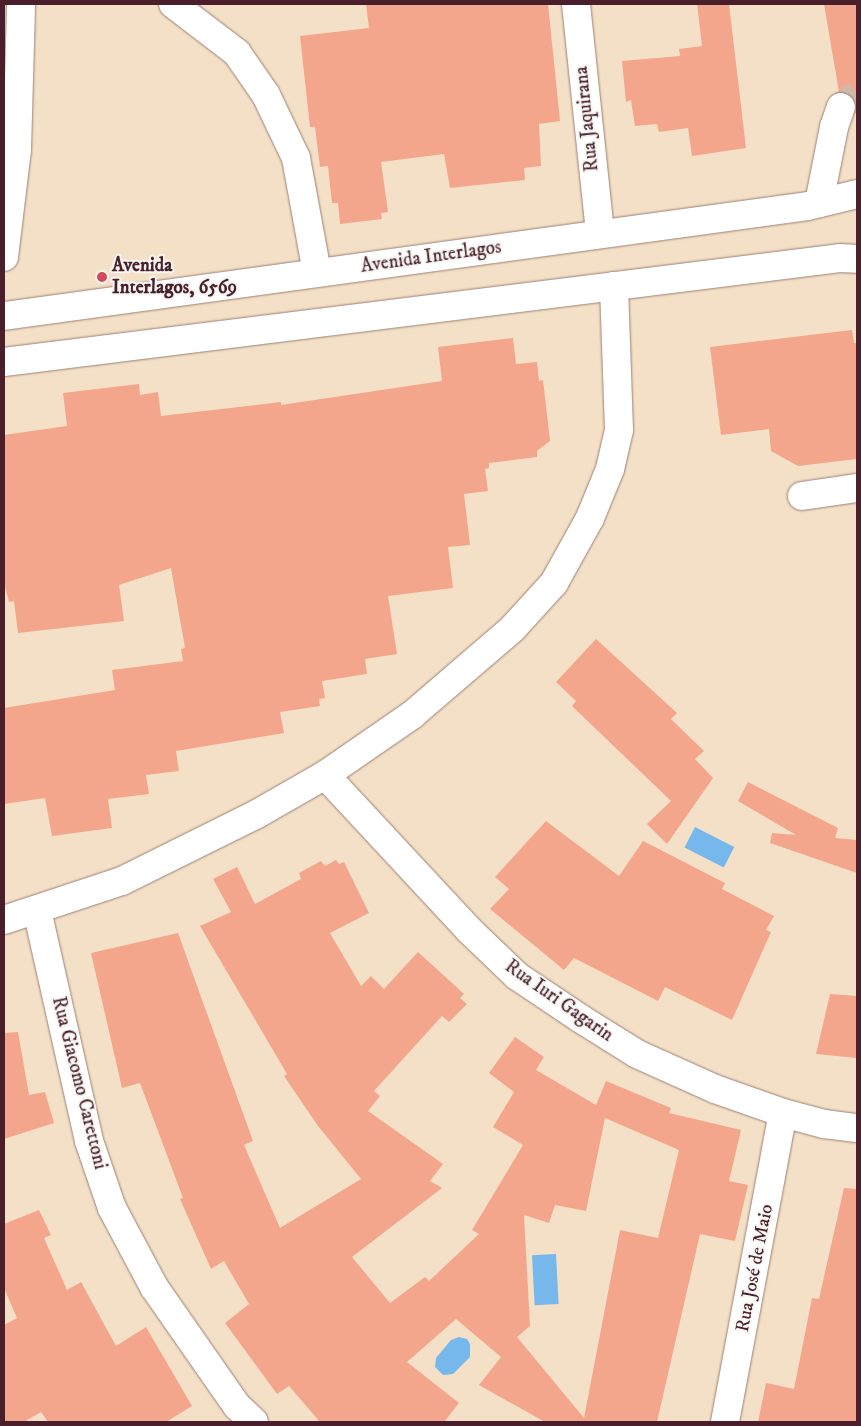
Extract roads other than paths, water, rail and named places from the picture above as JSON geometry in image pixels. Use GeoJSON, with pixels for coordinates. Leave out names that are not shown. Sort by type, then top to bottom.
{"type":"FeatureCollection","features":[{"type":"Feature","properties":{"kind":"street"},"geometry":{"type":"LineString","coordinates":[[4,257],[17,150],[21,4]]}},
{"type":"Feature","properties":{"kind":"street"},"geometry":{"type":"LineString","coordinates":[[173,4],[237,53],[271,103],[296,158],[317,272]]}},
{"type":"Feature","properties":{"kind":"street","name":"Rua Jaquirana"},"geometry":{"type":"LineString","coordinates":[[576,4],[600,233]]}},
{"type":"Feature","properties":{"kind":"street"},"geometry":{"type":"LineString","coordinates":[[819,203],[834,127],[841,108]]}},
{"type":"Feature","properties":{"kind":"street","name":"Avenida Interlagos"},"geometry":{"type":"LineString","coordinates":[[4,316],[819,203],[857,194]]}},
{"type":"Feature","properties":{"kind":"street"},"geometry":{"type":"LineString","coordinates":[[4,362],[852,256]]}},
{"type":"Feature","properties":{"kind":"street"},"geometry":{"type":"LineString","coordinates":[[4,920],[122,881],[256,814],[325,775],[412,715],[513,628],[554,583],[590,518],[610,469],[619,430],[614,286]]}},
{"type":"Feature","properties":{"kind":"street"},"geometry":{"type":"LineString","coordinates":[[802,496],[857,488]]}},
{"type":"Feature","properties":{"kind":"street","name":"Rua Iuri Gagarin"},"geometry":{"type":"LineString","coordinates":[[325,775],[428,890],[517,976],[637,1054],[715,1089],[783,1113],[824,1124],[857,1128]]}},
{"type":"Feature","properties":{"kind":"street","name":"Rua Giacomo Carettoni"},"geometry":{"type":"LineString","coordinates":[[37,910],[89,1141],[112,1208],[154,1287],[238,1406],[254,1422]]}},
{"type":"Feature","properties":{"kind":"street","name":"Rua José de Maio"},"geometry":{"type":"LineString","coordinates":[[725,1422],[783,1113]]}},
{"type":"Feature","properties":{"kind":"water"},"geometry":{"type":"Polygon","coordinates":[[[695,827],[734,847],[724,867],[685,847],[695,827]]]}},
{"type":"Feature","properties":{"kind":"water"},"geometry":{"type":"Polygon","coordinates":[[[556,1254],[559,1304],[535,1305],[532,1255],[556,1254]]]}},
{"type":"Feature","properties":{"kind":"water"},"geometry":{"type":"Polygon","coordinates":[[[459,1337],[467,1339],[470,1344],[470,1357],[453,1374],[443,1375],[435,1367],[436,1358],[451,1340],[459,1337]]]}},
{"type":"Feature","properties":{"kind":"tunnel"},"geometry":{"type":"LineString","coordinates":[[841,107],[857,94]]}},
{"type":"Feature","properties":{"kind":"place","name":"Avenida Interlagos, 6569"},"geometry":{"type":"Point","coordinates":[102,277]}}]}
